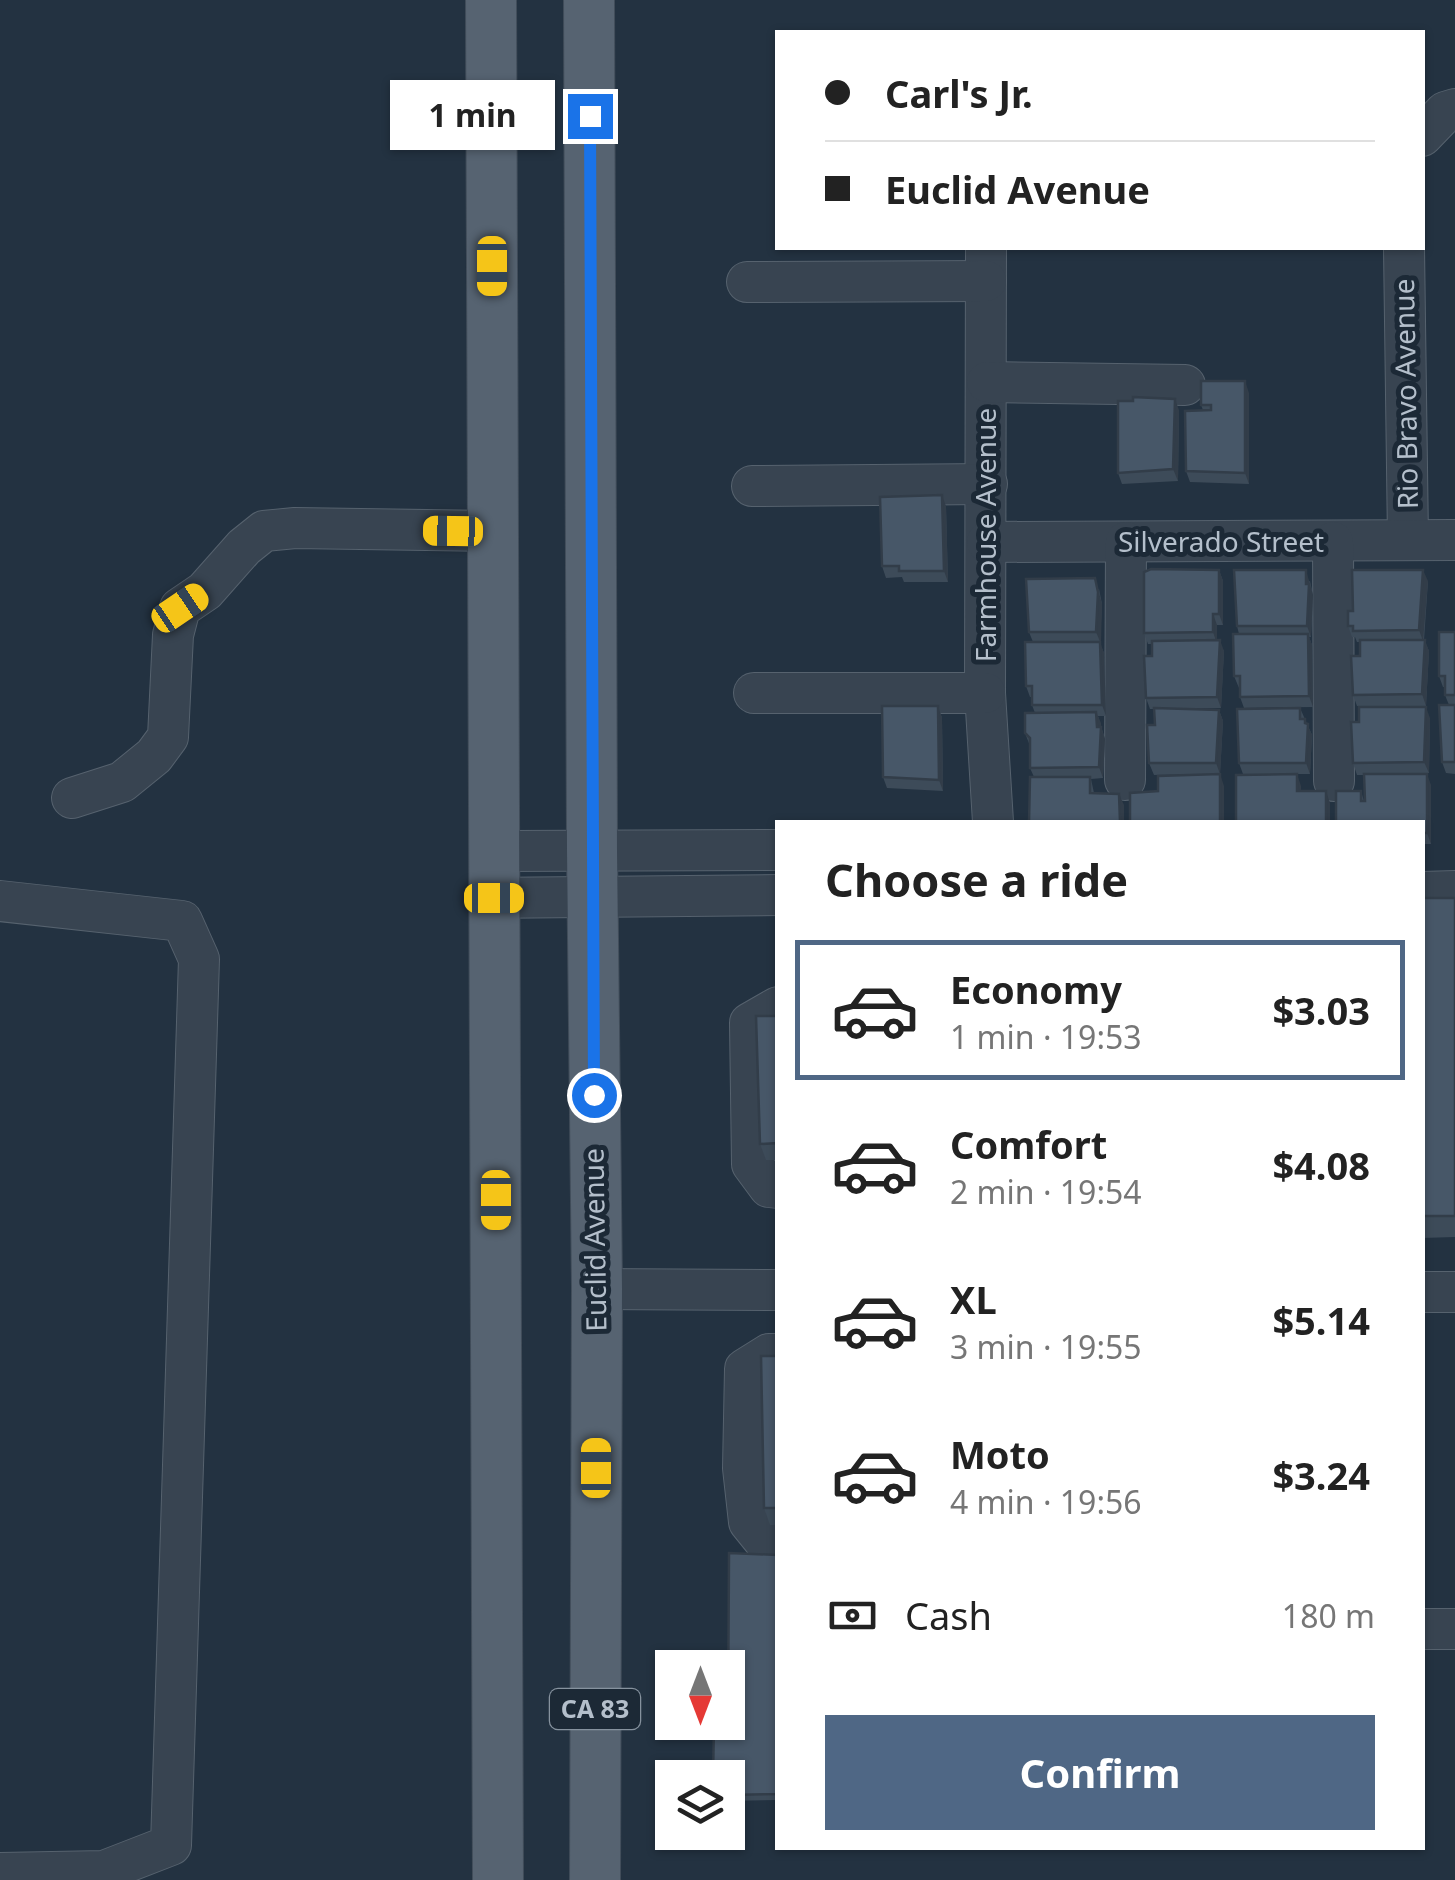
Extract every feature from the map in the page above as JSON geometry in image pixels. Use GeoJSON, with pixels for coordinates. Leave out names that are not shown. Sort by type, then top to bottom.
{"type":"FeatureCollection","features":[{"type":"Feature","properties":{"kind":"main road"},"geometry":{"type":"LineString","coordinates":[[490,0],[498,1880]]}},
{"type":"Feature","properties":{"kind":"main road","name":"Euclid Avenue"},"geometry":{"type":"LineString","coordinates":[[590,0],[597,1290],[595,1880]]}},
{"type":"Feature","properties":{"kind":"street"},"geometry":{"type":"LineString","coordinates":[[1425,133],[1445,112],[1455,109]]}},
{"type":"Feature","properties":{"kind":"street","name":"Rio Bravo Avenue"},"geometry":{"type":"LineString","coordinates":[[1404,250],[1408,540]]}},
{"type":"Feature","properties":{"kind":"street"},"geometry":{"type":"LineString","coordinates":[[747,282],[986,264]]}},
{"type":"Feature","properties":{"kind":"street","name":"Farmhouse Avenue"},"geometry":{"type":"LineString","coordinates":[[986,264],[985,693],[994,820]]}},
{"type":"Feature","properties":{"kind":"street"},"geometry":{"type":"LineString","coordinates":[[986,382],[1185,384]]}},
{"type":"Feature","properties":{"kind":"street"},"geometry":{"type":"LineString","coordinates":[[752,486],[986,484]]}},
{"type":"Feature","properties":{"kind":"street"},"geometry":{"type":"LineString","coordinates":[[72,798],[122,782],[154,756],[168,737],[174,635],[180,608],[205,591],[244,546],[264,531],[493,531]]}},
{"type":"Feature","properties":{"kind":"street","name":"Silverado Street"},"geometry":{"type":"LineString","coordinates":[[987,542],[1455,540]]}},
{"type":"Feature","properties":{"kind":"street"},"geometry":{"type":"LineString","coordinates":[[1125,780],[1126,542]]}},
{"type":"Feature","properties":{"kind":"street"},"geometry":{"type":"LineString","coordinates":[[1333,542],[1334,781]]}},
{"type":"Feature","properties":{"kind":"street"},"geometry":{"type":"LineString","coordinates":[[754,693],[985,693]]}},
{"type":"Feature","properties":{"kind":"street"},"geometry":{"type":"LineString","coordinates":[[494,874],[592,873],[775,850]]}},
{"type":"Feature","properties":{"kind":"street"},"geometry":{"type":"LineString","coordinates":[[592,873],[775,895]]}},
{"type":"Feature","properties":{"kind":"street"},"geometry":{"type":"LineString","coordinates":[[1425,892],[1455,892]]}},
{"type":"Feature","properties":{"kind":"street"},"geometry":{"type":"LineString","coordinates":[[0,901],[182,921],[199,959],[171,1845],[104,1872],[0,1873]]}},
{"type":"Feature","properties":{"kind":"street"},"geometry":{"type":"LineString","coordinates":[[775,1009],[750,1023],[752,1164],[769,1187],[775,1188]]}},
{"type":"Feature","properties":{"kind":"street"},"geometry":{"type":"LineString","coordinates":[[597,1290],[775,1290]]}},
{"type":"Feature","properties":{"kind":"street"},"geometry":{"type":"LineString","coordinates":[[1425,1292],[1455,1292]]}},
{"type":"Feature","properties":{"kind":"street"},"geometry":{"type":"LineString","coordinates":[[775,1354],[745,1369],[743,1468],[749,1522],[766,1542],[775,1544]]}},
{"type":"Feature","properties":{"kind":"street"},"geometry":{"type":"LineString","coordinates":[[1425,1629],[1455,1629]]}},
{"type":"Feature","properties":{"kind":"building"},"geometry":{"type":"Polygon","coordinates":[[[1201,381],[1245,381],[1245,473],[1186,471],[1185,411],[1211,410],[1211,405],[1201,405],[1201,381]]]}},
{"type":"Feature","properties":{"kind":"building"},"geometry":{"type":"Polygon","coordinates":[[[1133,397],[1175,399],[1173,469],[1118,473],[1118,401],[1133,401],[1133,397]]]}},
{"type":"Feature","properties":{"kind":"building"},"geometry":{"type":"Polygon","coordinates":[[[942,495],[944,571],[899,571],[899,566],[882,566],[880,497],[942,495]]]}},
{"type":"Feature","properties":{"kind":"building"},"geometry":{"type":"Polygon","coordinates":[[[1219,570],[1219,614],[1213,614],[1213,632],[1144,633],[1144,572],[1219,570]]]}},
{"type":"Feature","properties":{"kind":"building"},"geometry":{"type":"Polygon","coordinates":[[[1234,570],[1306,570],[1307,626],[1237,626],[1234,570]]]}},
{"type":"Feature","properties":{"kind":"building"},"geometry":{"type":"Polygon","coordinates":[[[1352,570],[1423,570],[1419,630],[1353,631],[1353,626],[1348,626],[1348,611],[1353,611],[1352,570]]]}},
{"type":"Feature","properties":{"kind":"building"},"geometry":{"type":"Polygon","coordinates":[[[1095,578],[1096,632],[1029,632],[1026,579],[1095,578]]]}},
{"type":"Feature","properties":{"kind":"building"},"geometry":{"type":"Polygon","coordinates":[[[1439,632],[1455,632],[1455,695],[1445,695],[1445,676],[1439,676],[1439,632]]]}},
{"type":"Feature","properties":{"kind":"building"},"geometry":{"type":"Polygon","coordinates":[[[1233,634],[1308,634],[1309,696],[1240,697],[1240,676],[1234,676],[1233,634]]]}},
{"type":"Feature","properties":{"kind":"building"},"geometry":{"type":"Polygon","coordinates":[[[1220,640],[1217,697],[1146,698],[1144,656],[1152,656],[1152,641],[1220,640]]]}},
{"type":"Feature","properties":{"kind":"building"},"geometry":{"type":"Polygon","coordinates":[[[1360,640],[1425,640],[1422,694],[1353,695],[1351,656],[1360,656],[1360,640]]]}},
{"type":"Feature","properties":{"kind":"building"},"geometry":{"type":"Polygon","coordinates":[[[1025,642],[1100,642],[1102,705],[1032,705],[1032,686],[1026,686],[1025,642]]]}},
{"type":"Feature","properties":{"kind":"building"},"geometry":{"type":"Polygon","coordinates":[[[1439,705],[1455,705],[1455,762],[1442,762],[1439,705]]]}},
{"type":"Feature","properties":{"kind":"building"},"geometry":{"type":"Polygon","coordinates":[[[882,706],[938,706],[939,780],[883,777],[882,706]]]}},
{"type":"Feature","properties":{"kind":"building"},"geometry":{"type":"Polygon","coordinates":[[[1359,707],[1426,707],[1424,762],[1353,763],[1351,722],[1359,722],[1359,707]]]}},
{"type":"Feature","properties":{"kind":"building"},"geometry":{"type":"Polygon","coordinates":[[[1154,708],[1219,710],[1216,763],[1149,763],[1147,725],[1155,725],[1154,708]]]}},
{"type":"Feature","properties":{"kind":"building"},"geometry":{"type":"Polygon","coordinates":[[[1300,708],[1300,719],[1308,724],[1306,763],[1239,763],[1237,709],[1300,708]]]}},
{"type":"Feature","properties":{"kind":"building"},"geometry":{"type":"Polygon","coordinates":[[[1096,712],[1097,727],[1101,727],[1099,767],[1030,768],[1025,713],[1096,712]]]}},
{"type":"Feature","properties":{"kind":"building"},"geometry":{"type":"Polygon","coordinates":[[[1220,774],[1220,820],[1130,820],[1130,793],[1158,791],[1158,776],[1220,774]]]}},
{"type":"Feature","properties":{"kind":"building"},"geometry":{"type":"Polygon","coordinates":[[[1297,774],[1297,791],[1326,791],[1326,820],[1236,820],[1236,775],[1297,774]]]}},
{"type":"Feature","properties":{"kind":"building"},"geometry":{"type":"Polygon","coordinates":[[[1364,774],[1427,774],[1427,833],[1425,820],[1336,820],[1336,791],[1361,791],[1361,801],[1365,801],[1364,774]]]}},
{"type":"Feature","properties":{"kind":"building"},"geometry":{"type":"Polygon","coordinates":[[[1030,777],[1090,777],[1090,793],[1119,794],[1120,820],[1029,820],[1030,777]]]}},
{"type":"Feature","properties":{"kind":"building"},"geometry":{"type":"Polygon","coordinates":[[[1425,898],[1455,898],[1455,1216],[1425,1216],[1425,898]]]}},
{"type":"Feature","properties":{"kind":"building"},"geometry":{"type":"Polygon","coordinates":[[[756,1016],[775,1016],[775,1143],[760,1144],[756,1016]]]}},
{"type":"Feature","properties":{"kind":"building"},"geometry":{"type":"Polygon","coordinates":[[[761,1356],[775,1356],[775,1508],[764,1508],[761,1356]]]}},
{"type":"Feature","properties":{"kind":"building"},"geometry":{"type":"Polygon","coordinates":[[[729,1553],[775,1555],[775,1794],[745,1795],[745,1760],[713,1760],[714,1740],[745,1740],[745,1650],[728,1650],[729,1553]]]}},
{"type":"Feature","properties":{"kind":"route"},"geometry":{"type":"LineString","coordinates":[[590,116],[594,1095]]}}]}
